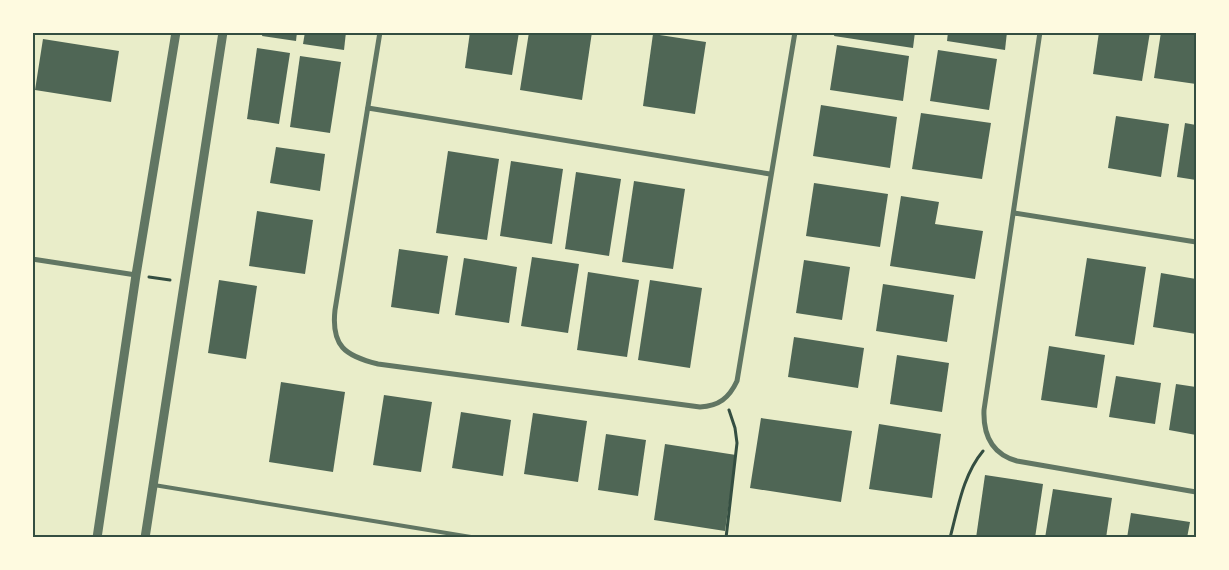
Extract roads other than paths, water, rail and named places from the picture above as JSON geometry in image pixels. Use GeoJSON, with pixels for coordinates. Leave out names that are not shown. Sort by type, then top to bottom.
{"type":"FeatureCollection","features":[{"type":"Feature","properties":{"kind":"street"},"geometry":{"type":"LineString","coordinates":[[97,538],[136,275],[176,32]]}},
{"type":"Feature","properties":{"kind":"street"},"geometry":{"type":"LineString","coordinates":[[145,538],[223,32]]}},
{"type":"Feature","properties":{"kind":"street"},"geometry":{"type":"LineString","coordinates":[[380,32],[335,310],[335,335],[341,347],[356,357],[378,364],[700,407],[713,405],[724,400],[734,388],[739,372],[770,174],[795,32]]}},
{"type":"Feature","properties":{"kind":"street"},"geometry":{"type":"LineString","coordinates":[[1040,32],[984,410],[984,428],[991,444],[1004,456],[1025,463],[1196,492]]}},
{"type":"Feature","properties":{"kind":"street"},"geometry":{"type":"LineString","coordinates":[[368,108],[770,174]]}},
{"type":"Feature","properties":{"kind":"street"},"geometry":{"type":"LineString","coordinates":[[1014,212],[1196,242]]}},
{"type":"Feature","properties":{"kind":"street"},"geometry":{"type":"LineString","coordinates":[[32,259],[136,275]]}},
{"type":"Feature","properties":{"kind":"lane"},"geometry":{"type":"LineString","coordinates":[[154,485],[477,538]]}}]}
